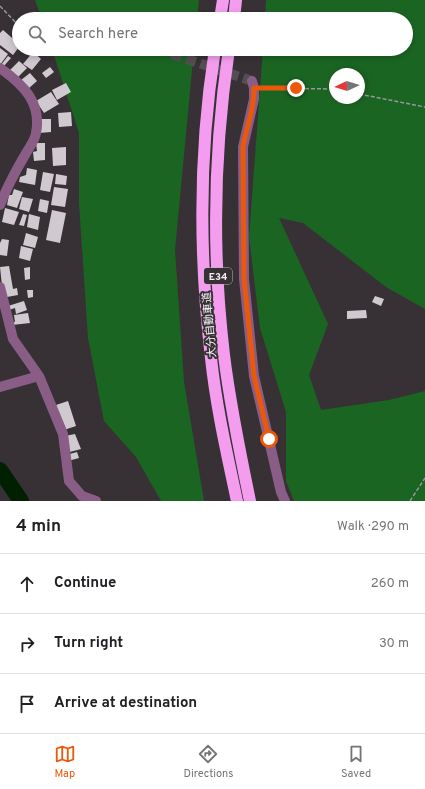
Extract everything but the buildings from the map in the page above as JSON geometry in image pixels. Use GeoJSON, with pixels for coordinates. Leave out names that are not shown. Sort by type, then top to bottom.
{"type":"FeatureCollection","features":[{"type":"Feature","properties":{"kind":"highway"},"geometry":{"type":"LineString","coordinates":[[221,12],[223,0]]}},
{"type":"Feature","properties":{"kind":"highway"},"geometry":{"type":"LineString","coordinates":[[235,12],[236,0]]}},
{"type":"Feature","properties":{"kind":"highway","name":"大分自動車道"},"geometry":{"type":"LineString","coordinates":[[214,56],[208,109],[204,168],[203,230],[205,288],[211,358],[225,445],[237,501]]}},
{"type":"Feature","properties":{"kind":"highway","name":"大分自動車道"},"geometry":{"type":"LineString","coordinates":[[228,56],[217,168],[219,287],[224,355],[238,443],[250,501]]}},
{"type":"Feature","properties":{"kind":"street"},"geometry":{"type":"LineString","coordinates":[[0,68],[26,88],[35,106],[37,118],[36,134],[7,186],[0,205]]}},
{"type":"Feature","properties":{"kind":"street"},"geometry":{"type":"LineString","coordinates":[[253,85],[254,99],[243,147],[244,279],[254,376],[281,492],[285,501]]}},
{"type":"Feature","properties":{"kind":"street"},"geometry":{"type":"LineString","coordinates":[[0,287],[14,339],[39,376],[63,434],[69,481],[82,496],[96,501]]}},
{"type":"Feature","properties":{"kind":"street"},"geometry":{"type":"LineString","coordinates":[[0,387],[39,376]]}},
{"type":"Feature","properties":{"kind":"path"},"geometry":{"type":"LineString","coordinates":[[0,6],[12,19]]}},
{"type":"Feature","properties":{"kind":"path"},"geometry":{"type":"LineString","coordinates":[[253,85],[329,89]]}},
{"type":"Feature","properties":{"kind":"path"},"geometry":{"type":"LineString","coordinates":[[365,95],[425,107]]}},
{"type":"Feature","properties":{"kind":"path"},"geometry":{"type":"LineString","coordinates":[[410,501],[425,478]]}},
{"type":"Feature","properties":{"kind":"green space"},"geometry":{"type":"Polygon","coordinates":[[[35,0],[199,0],[198,12],[39,12],[35,0]]]}},
{"type":"Feature","properties":{"kind":"green space"},"geometry":{"type":"Polygon","coordinates":[[[266,0],[425,0],[425,309],[386,287],[303,223],[279,218],[328,324],[309,375],[321,410],[389,400],[425,391],[425,501],[294,501],[286,481],[286,412],[260,328],[249,237],[262,56],[413,56],[413,12],[265,12],[266,0]]]}},
{"type":"Feature","properties":{"kind":"green space"},"geometry":{"type":"Polygon","coordinates":[[[54,56],[193,56],[175,250],[184,382],[204,501],[161,501],[136,457],[104,421],[88,338],[79,203],[79,133],[54,56]]]}},
{"type":"Feature","properties":{"kind":"waterway"},"geometry":{"type":"LineString","coordinates":[[0,470],[21,501]]}},
{"type":"Feature","properties":{"kind":"tunnel"},"geometry":{"type":"LineString","coordinates":[[178,56],[252,81]]}},
{"type":"Feature","properties":{"kind":"route"},"geometry":{"type":"LineString","coordinates":[[269,439],[254,376],[244,279],[243,147],[254,99],[254,88],[296,88]]}}]}
